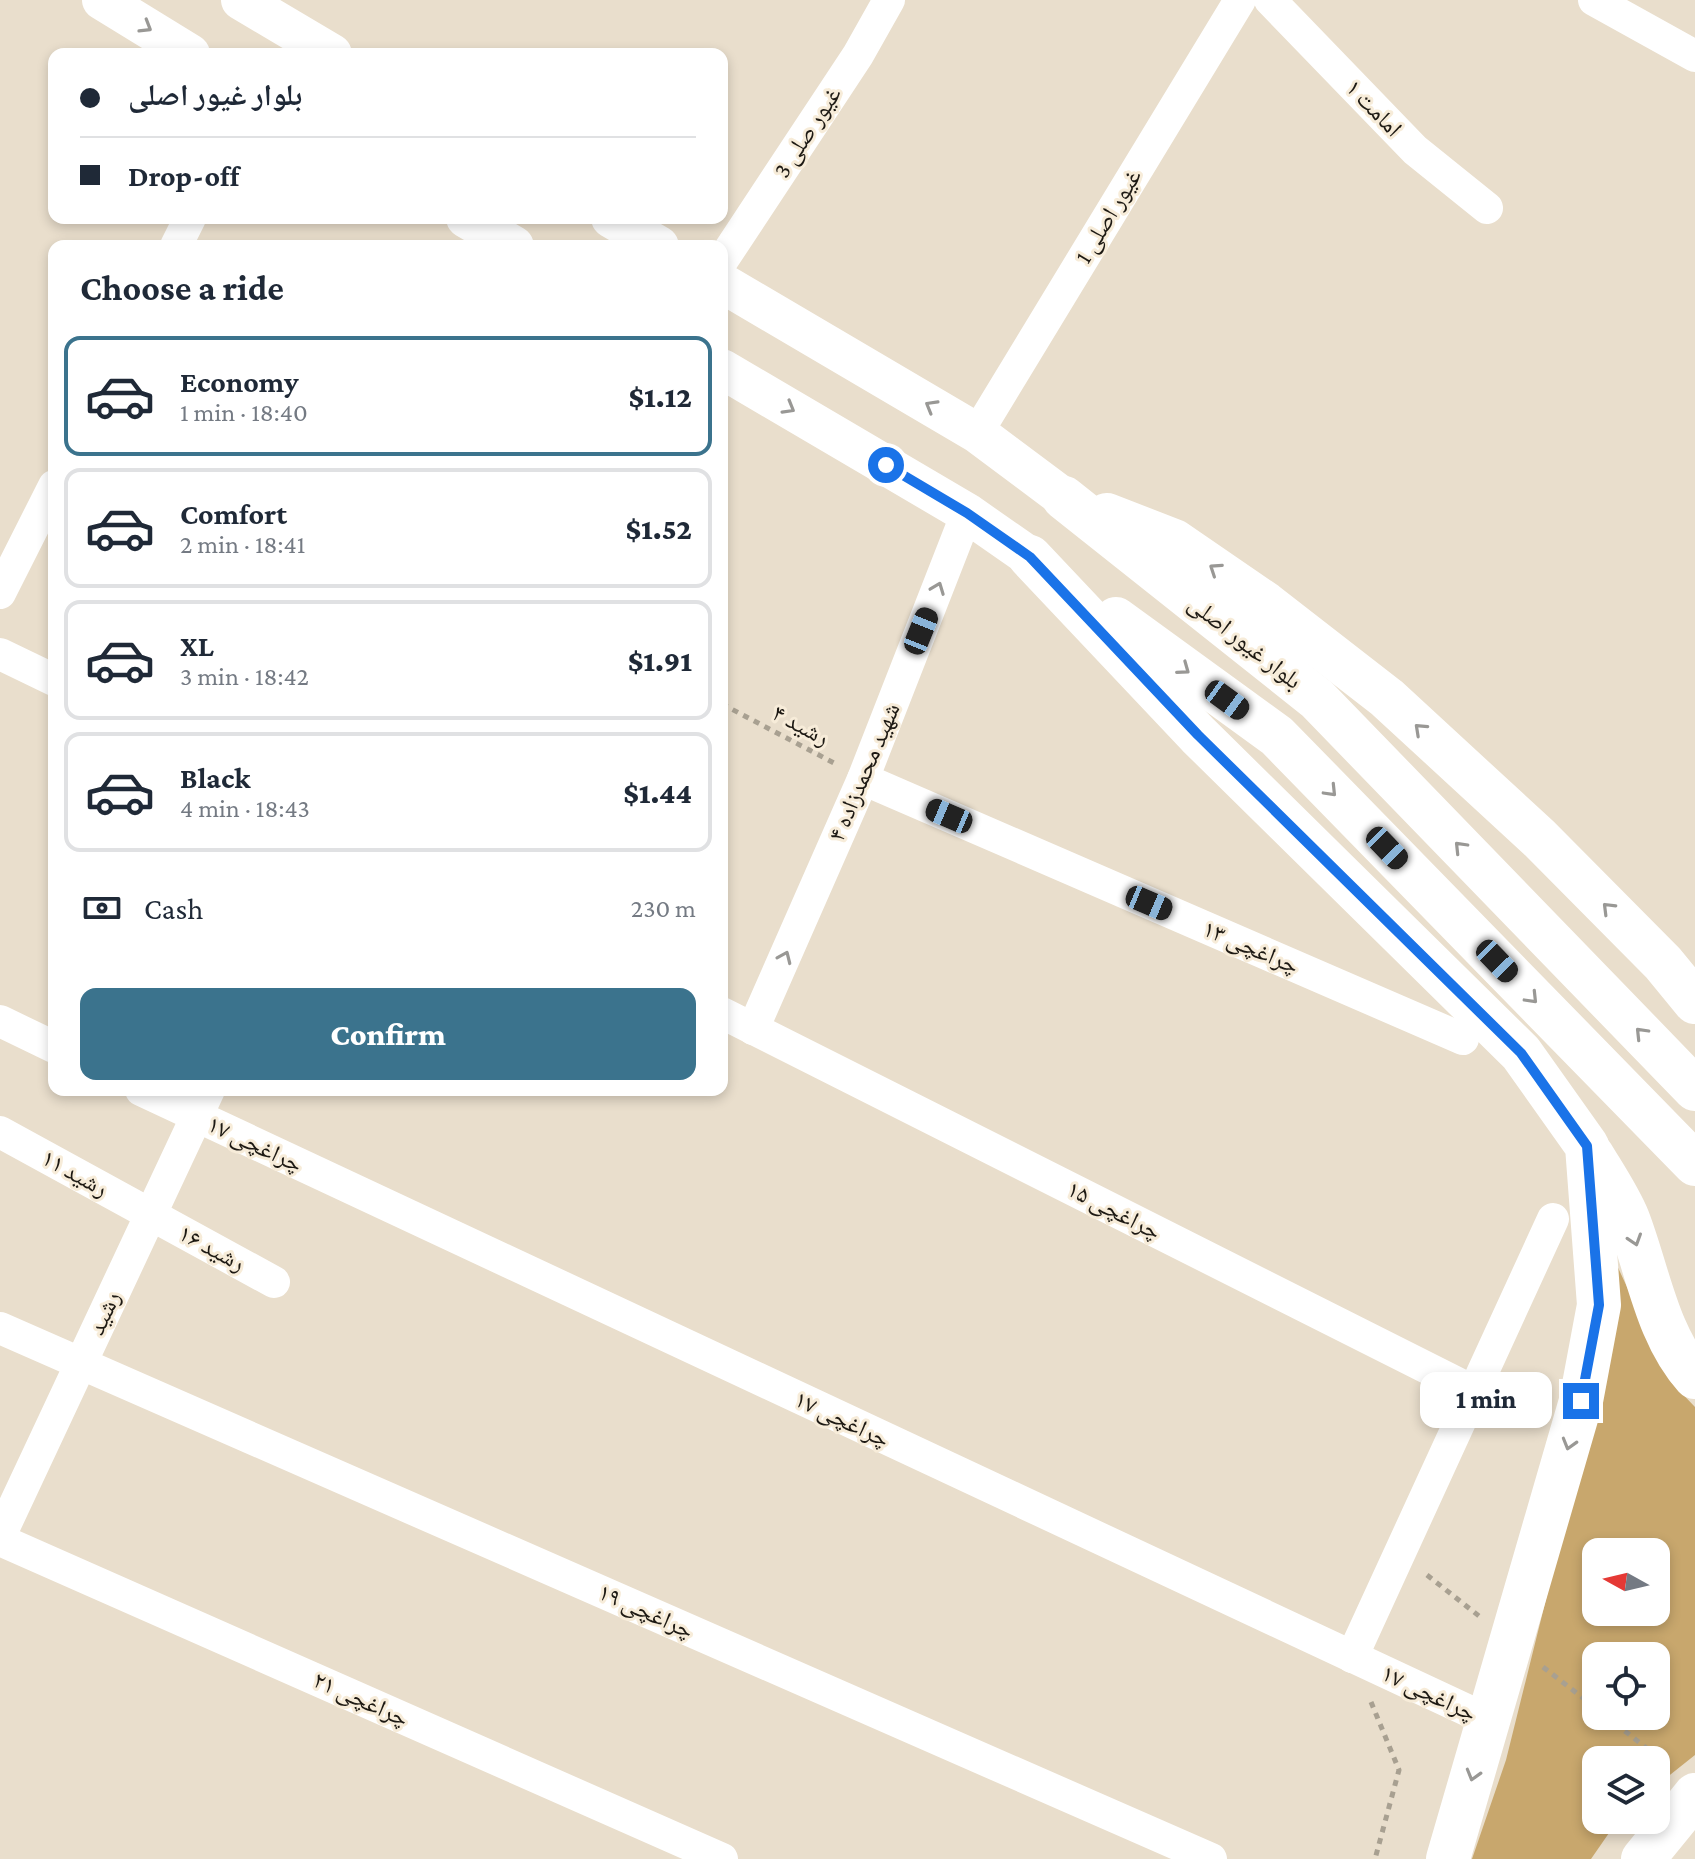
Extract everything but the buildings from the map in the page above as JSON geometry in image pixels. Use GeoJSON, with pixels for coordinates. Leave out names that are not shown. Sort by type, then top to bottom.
{"type":"FeatureCollection","features":[{"type":"Feature","properties":{"kind":"main road"},"geometry":{"type":"LineString","coordinates":[[1064,498],[1174,541],[1278,613],[1387,698],[1679,969],[1695,1002]]}},
{"type":"Feature","properties":{"kind":"main road","name":"بلوار غیور اصلی"},"geometry":{"type":"LineString","coordinates":[[1064,498],[1317,699],[1695,1089]]}},
{"type":"Feature","properties":{"kind":"main road"},"geometry":{"type":"LineString","coordinates":[[1030,557],[1277,736],[1695,1164]]}},
{"type":"Feature","properties":{"kind":"main road"},"geometry":{"type":"LineString","coordinates":[[1030,557],[1198,735],[1521,1053],[1587,1146],[1627,1216],[1652,1295],[1684,1364],[1695,1377]]}},
{"type":"Feature","properties":{"kind":"main road"},"geometry":{"type":"LineString","coordinates":[[1448,1859],[1581,1401],[1599,1305],[1587,1146]]}},
{"type":"Feature","properties":{"kind":"main road"},"geometry":{"type":"LineString","coordinates":[[1643,1859],[1684,1782]]}},
{"type":"Feature","properties":{"kind":"street"},"geometry":{"type":"LineString","coordinates":[[102,0],[180,48]]}},
{"type":"Feature","properties":{"kind":"street","name":"غیور صلی 3"},"geometry":{"type":"LineString","coordinates":[[728,252],[858,55],[889,0]]}},
{"type":"Feature","properties":{"kind":"street","name":"غیور اصلی 1"},"geometry":{"type":"LineString","coordinates":[[977,433],[1240,0]]}},
{"type":"Feature","properties":{"kind":"street","name":"امامت ۱"},"geometry":{"type":"LineString","coordinates":[[1270,0],[1415,150],[1487,208]]}},
{"type":"Feature","properties":{"kind":"street"},"geometry":{"type":"LineString","coordinates":[[1594,0],[1695,56]]}},
{"type":"Feature","properties":{"kind":"street"},"geometry":{"type":"LineString","coordinates":[[265,6],[324,48]]}},
{"type":"Feature","properties":{"kind":"street"},"geometry":{"type":"LineString","coordinates":[[476,224],[504,240]]}},
{"type":"Feature","properties":{"kind":"street"},"geometry":{"type":"LineString","coordinates":[[621,224],[649,240]]}},
{"type":"Feature","properties":{"kind":"street","name":"بلوار غیور اصلی"},"geometry":{"type":"LineString","coordinates":[[728,287],[977,433],[1064,498]]}},
{"type":"Feature","properties":{"kind":"street"},"geometry":{"type":"LineString","coordinates":[[728,373],[967,513],[1030,557]]}},
{"type":"Feature","properties":{"kind":"street"},"geometry":{"type":"LineString","coordinates":[[0,593],[48,498]]}},
{"type":"Feature","properties":{"kind":"street","name":"شهید محمدزاده ۴"},"geometry":{"type":"LineString","coordinates":[[753,1029],[863,779],[967,513]]}},
{"type":"Feature","properties":{"kind":"street"},"geometry":{"type":"LineString","coordinates":[[0,654],[48,677]]}},
{"type":"Feature","properties":{"kind":"street","name":"چراغچی ۱۳"},"geometry":{"type":"LineString","coordinates":[[863,779],[1463,1039]]}},
{"type":"Feature","properties":{"kind":"street","name":"چراغچی ۱۵"},"geometry":{"type":"LineString","coordinates":[[728,1016],[1475,1392]]}},
{"type":"Feature","properties":{"kind":"street"},"geometry":{"type":"LineString","coordinates":[[0,1021],[48,1044]]}},
{"type":"Feature","properties":{"kind":"street","name":"چراغچی ۱۷"},"geometry":{"type":"LineString","coordinates":[[169,1096],[202,1103],[1488,1720]]}},
{"type":"Feature","properties":{"kind":"street","name":"رشید"},"geometry":{"type":"LineString","coordinates":[[0,1538],[202,1103]]}},
{"type":"Feature","properties":{"kind":"street","name":"رشید ۱۱"},"geometry":{"type":"LineString","coordinates":[[0,1132],[150,1214]]}},
{"type":"Feature","properties":{"kind":"street","name":"رشید ۱۶"},"geometry":{"type":"LineString","coordinates":[[150,1214],[274,1282]]}},
{"type":"Feature","properties":{"kind":"street"},"geometry":{"type":"LineString","coordinates":[[1352,1657],[1553,1219]]}},
{"type":"Feature","properties":{"kind":"street","name":"چراغچی ۱۹"},"geometry":{"type":"LineString","coordinates":[[0,1328],[1211,1859]]}},
{"type":"Feature","properties":{"kind":"street","name":"چراغچی ۲۱"},"geometry":{"type":"LineString","coordinates":[[0,1538],[722,1859]]}},
{"type":"Feature","properties":{"kind":"path","name":"رشید ۴"},"geometry":{"type":"LineString","coordinates":[[728,707],[863,779]]}},
{"type":"Feature","properties":{"kind":"path"},"geometry":{"type":"LineString","coordinates":[[1352,1657],[1399,1770],[1375,1859]]}},
{"type":"Feature","properties":{"kind":"path"},"geometry":{"type":"LineString","coordinates":[[1623,1730],[1684,1782]]}},
{"type":"Feature","properties":{"kind":"shaded area"},"geometry":{"type":"Polygon","coordinates":[[[1608,1246],[1671,1382],[1695,1407],[1695,1755],[1670,1775],[1670,1746],[1582,1746],[1582,1834],[1608,1834],[1591,1859],[1472,1859],[1506,1760],[1608,1350],[1608,1246]]]}},
{"type":"Feature","properties":{"kind":"route"},"geometry":{"type":"LineString","coordinates":[[886,465],[967,513],[1030,557],[1198,735],[1521,1053],[1587,1146],[1599,1305],[1581,1401]]}}]}
